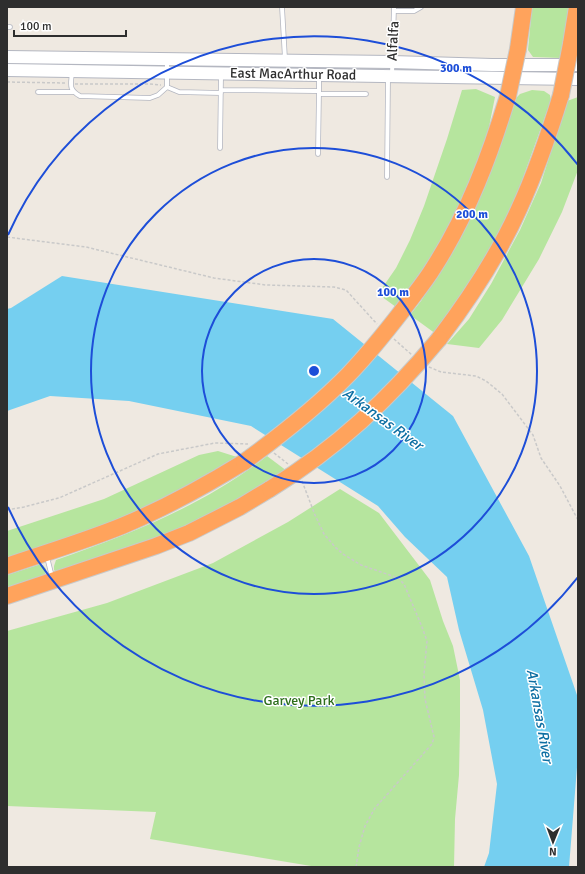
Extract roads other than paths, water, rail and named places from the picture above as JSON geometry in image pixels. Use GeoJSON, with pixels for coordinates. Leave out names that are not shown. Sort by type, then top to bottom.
{"type":"FeatureCollection","features":[{"type":"Feature","properties":{"kind":"highway"},"geometry":{"type":"LineString","coordinates":[[7,566],[121,527],[190,494],[244,462],[287,431],[349,374],[376,344],[434,267],[460,220],[478,182],[494,141],[508,96],[518,49],[524,7]]}},
{"type":"Feature","properties":{"kind":"highway"},"geometry":{"type":"LineString","coordinates":[[7,596],[156,546],[189,533],[240,507],[298,472],[356,427],[413,370],[440,339],[468,300],[486,272],[519,210],[548,137],[561,95],[577,7]]}},
{"type":"Feature","properties":{"kind":"street","name":"East MacArthur Road"},"geometry":{"type":"LineString","coordinates":[[7,57],[167,58],[492,65],[578,65]]}},
{"type":"Feature","properties":{"kind":"street","name":"East MacArthur Road"},"geometry":{"type":"LineString","coordinates":[[7,70],[578,79]]}},
{"type":"Feature","properties":{"kind":"lane"},"geometry":{"type":"LineString","coordinates":[[282,7],[285,60]]}},
{"type":"Feature","properties":{"kind":"lane"},"geometry":{"type":"LineString","coordinates":[[394,9],[414,11],[421,7]]}},
{"type":"Feature","properties":{"kind":"lane","name":"Alfalfa"},"geometry":{"type":"LineString","coordinates":[[387,177],[390,76],[394,9]]}},
{"type":"Feature","properties":{"kind":"lane"},"geometry":{"type":"LineString","coordinates":[[167,58],[167,87]]}},
{"type":"Feature","properties":{"kind":"lane"},"geometry":{"type":"LineString","coordinates":[[72,71],[70,89],[80,96],[150,98],[158,95],[167,87]]}},
{"type":"Feature","properties":{"kind":"lane"},"geometry":{"type":"LineString","coordinates":[[220,148],[221,73]]}},
{"type":"Feature","properties":{"kind":"lane"},"geometry":{"type":"LineString","coordinates":[[318,154],[319,74]]}},
{"type":"Feature","properties":{"kind":"lane"},"geometry":{"type":"LineString","coordinates":[[167,87],[179,92],[319,92],[366,94]]}},
{"type":"Feature","properties":{"kind":"lane"},"geometry":{"type":"LineString","coordinates":[[38,92],[73,92]]}},
{"type":"Feature","properties":{"kind":"lane"},"geometry":{"type":"LineString","coordinates":[[45,553],[53,580]]}},
{"type":"Feature","properties":{"kind":"water","name":"Arkansas River"},"geometry":{"type":"Polygon","coordinates":[[[62,276],[333,319],[453,416],[529,556],[578,698],[578,755],[569,867],[484,867],[489,853],[497,784],[483,710],[459,630],[447,577],[405,537],[378,506],[251,426],[129,401],[50,396],[7,411],[7,309],[11,308],[62,276]]]}},
{"type":"Feature","properties":{"kind":"park label","name":"Garvey Park"},"geometry":{"type":"Point","coordinates":[299,700]}}]}
